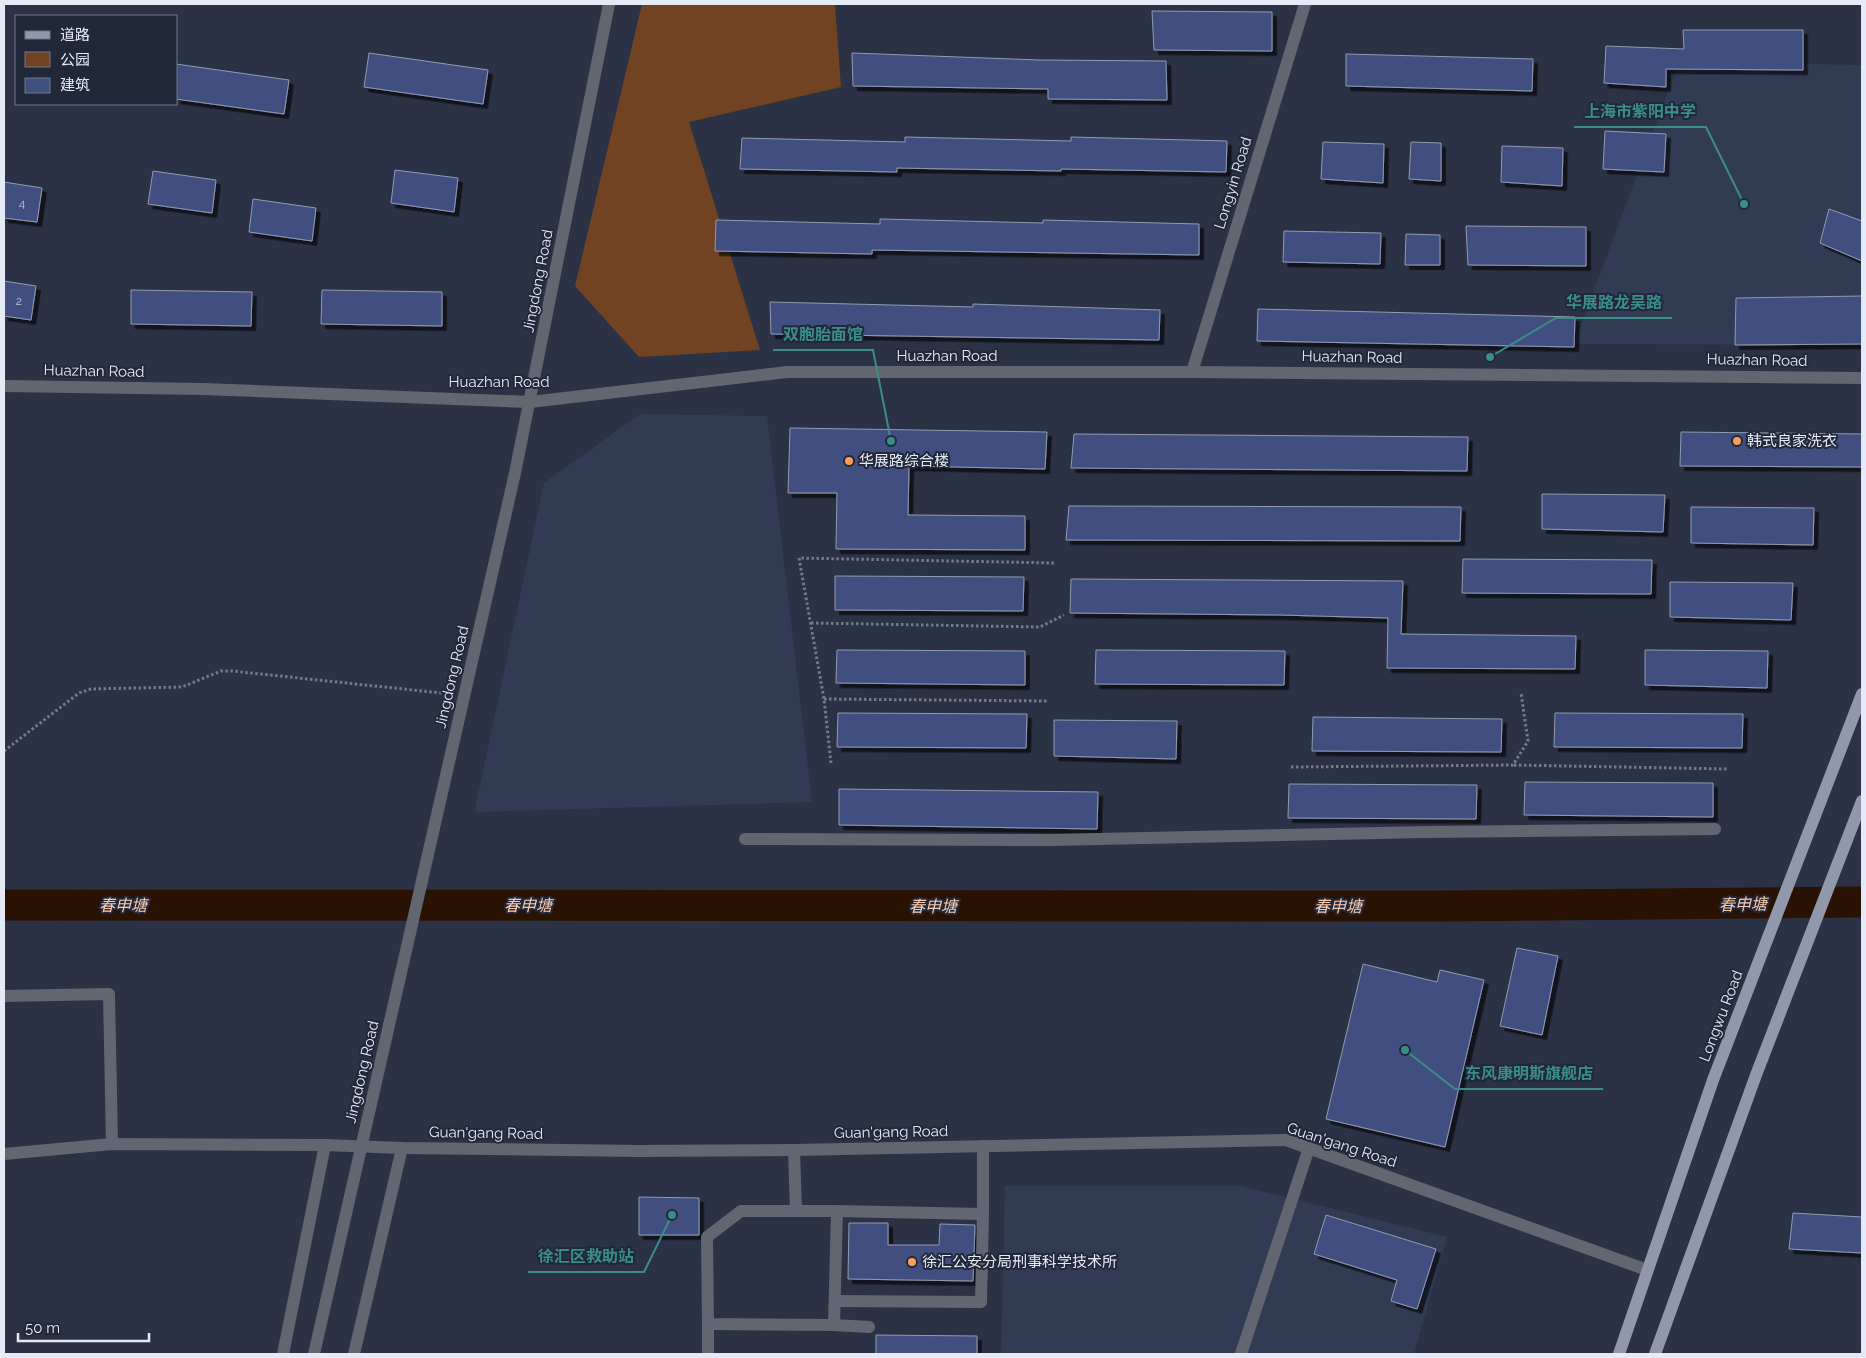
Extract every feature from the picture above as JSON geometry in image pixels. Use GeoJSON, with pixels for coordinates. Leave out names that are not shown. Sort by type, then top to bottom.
{"type":"FeatureCollection","features":[{"type":"Feature","properties":{"kind":"main road","name":"Longwu Road"},"geometry":{"type":"LineString","coordinates":[[1619,1354],[1714,1080],[1862,694]]}},
{"type":"Feature","properties":{"kind":"main road"},"geometry":{"type":"LineString","coordinates":[[1655,1354],[1756,1075],[1862,801]]}},
{"type":"Feature","properties":{"kind":"street","name":"Jingdong Road"},"geometry":{"type":"LineString","coordinates":[[314,1354],[515,473],[609,4]]}},
{"type":"Feature","properties":{"kind":"street","name":"Longyin Road"},"geometry":{"type":"LineString","coordinates":[[1192,372],[1305,4]]}},
{"type":"Feature","properties":{"kind":"street","name":"Huazhan Road"},"geometry":{"type":"LineString","coordinates":[[4,386],[203,389],[530,402],[787,372],[1192,372],[1862,378]]}},
{"type":"Feature","properties":{"kind":"street"},"geometry":{"type":"LineString","coordinates":[[745,839],[1052,840],[1426,832],[1715,829]]}},
{"type":"Feature","properties":{"kind":"street"},"geometry":{"type":"LineString","coordinates":[[4,996],[109,994],[112,1144]]}},
{"type":"Feature","properties":{"kind":"street","name":"Guan'gang Road"},"geometry":{"type":"LineString","coordinates":[[4,1154],[112,1144],[325,1145],[402,1148],[638,1151],[794,1150],[1286,1140],[1648,1270]]}},
{"type":"Feature","properties":{"kind":"street"},"geometry":{"type":"LineString","coordinates":[[283,1354],[325,1145]]}},
{"type":"Feature","properties":{"kind":"street"},"geometry":{"type":"LineString","coordinates":[[835,1301],[981,1302],[983,1146]]}},
{"type":"Feature","properties":{"kind":"street"},"geometry":{"type":"LineString","coordinates":[[354,1354],[402,1148]]}},
{"type":"Feature","properties":{"kind":"street"},"geometry":{"type":"LineString","coordinates":[[1241,1354],[1308,1148]]}},
{"type":"Feature","properties":{"kind":"street"},"geometry":{"type":"LineString","coordinates":[[794,1150],[796,1211]]}},
{"type":"Feature","properties":{"kind":"street"},"geometry":{"type":"LineString","coordinates":[[708,1354],[707,1237],[741,1210],[983,1214]]}},
{"type":"Feature","properties":{"kind":"street"},"geometry":{"type":"LineString","coordinates":[[834,1325],[836,1211]]}},
{"type":"Feature","properties":{"kind":"street"},"geometry":{"type":"LineString","coordinates":[[708,1324],[869,1327]]}},
{"type":"Feature","properties":{"kind":"path"},"geometry":{"type":"LineString","coordinates":[[831,763],[824,699],[799,558],[1054,563]]}},
{"type":"Feature","properties":{"kind":"path"},"geometry":{"type":"LineString","coordinates":[[811,623],[1040,627],[1064,615]]}},
{"type":"Feature","properties":{"kind":"path"},"geometry":{"type":"LineString","coordinates":[[4,751],[79,693],[90,689],[182,686],[221,671],[464,696]]}},
{"type":"Feature","properties":{"kind":"path"},"geometry":{"type":"LineString","coordinates":[[1513,765],[1528,741],[1522,692]]}},
{"type":"Feature","properties":{"kind":"path"},"geometry":{"type":"LineString","coordinates":[[824,699],[1047,701]]}},
{"type":"Feature","properties":{"kind":"path"},"geometry":{"type":"LineString","coordinates":[[1291,767],[1513,765],[1727,769]]}},
{"type":"Feature","properties":{"kind":"shaded area"},"geometry":{"type":"Polygon","coordinates":[[[1679,62],[1862,65],[1862,345],[1574,344],[1679,62]]]}},
{"type":"Feature","properties":{"kind":"shaded area"},"geometry":{"type":"Polygon","coordinates":[[[640,414],[767,416],[812,802],[476,812],[476,804],[544,483],[640,414]]]}},
{"type":"Feature","properties":{"kind":"shaded area"},"geometry":{"type":"Polygon","coordinates":[[[1005,1186],[1241,1186],[1447,1237],[1414,1354],[1001,1354],[1005,1186]]]}},
{"type":"Feature","properties":{"kind":"green space"},"geometry":{"type":"Polygon","coordinates":[[[642,4],[835,4],[841,87],[689,122],[760,350],[639,357],[575,286],[642,4]]]}},
{"type":"Feature","properties":{"kind":"building"},"geometry":{"type":"Polygon","coordinates":[[[1152,11],[1272,12],[1272,51],[1154,50],[1152,11]]]}},
{"type":"Feature","properties":{"kind":"building"},"geometry":{"type":"Polygon","coordinates":[[[1683,30],[1803,30],[1803,70],[1666,69],[1666,87],[1604,83],[1606,46],[1684,49],[1683,30]]]}},
{"type":"Feature","properties":{"kind":"building"},"geometry":{"type":"Polygon","coordinates":[[[369,53],[488,70],[483,104],[364,87],[369,53]]]}},
{"type":"Feature","properties":{"kind":"building"},"geometry":{"type":"Polygon","coordinates":[[[852,53],[1039,60],[1166,61],[1167,100],[1048,99],[1048,89],[853,86],[852,53]]]}},
{"type":"Feature","properties":{"kind":"building"},"geometry":{"type":"Polygon","coordinates":[[[1346,54],[1533,59],[1532,91],[1346,86],[1346,54]]]}},
{"type":"Feature","properties":{"kind":"building"},"geometry":{"type":"Polygon","coordinates":[[[178,64],[289,80],[284,114],[178,99],[178,64]]]}},
{"type":"Feature","properties":{"kind":"building"},"geometry":{"type":"Polygon","coordinates":[[[1605,131],[1666,134],[1664,172],[1603,169],[1605,131]]]}},
{"type":"Feature","properties":{"kind":"building"},"geometry":{"type":"Polygon","coordinates":[[[905,137],[1071,141],[1071,137],[1227,141],[1226,172],[897,168],[897,172],[740,169],[742,138],[905,142],[905,137]]]}},
{"type":"Feature","properties":{"kind":"building"},"geometry":{"type":"Polygon","coordinates":[[[1323,142],[1384,144],[1383,183],[1321,179],[1323,142]]]}},
{"type":"Feature","properties":{"kind":"building"},"geometry":{"type":"Polygon","coordinates":[[[1411,142],[1441,143],[1441,181],[1409,179],[1411,142]]]}},
{"type":"Feature","properties":{"kind":"building"},"geometry":{"type":"Polygon","coordinates":[[[1502,146],[1563,148],[1562,186],[1501,182],[1502,146]]]}},
{"type":"Feature","properties":{"kind":"building"},"geometry":{"type":"Polygon","coordinates":[[[395,170],[458,178],[454,212],[391,203],[395,170]]]}},
{"type":"Feature","properties":{"kind":"building"},"geometry":{"type":"Polygon","coordinates":[[[153,171],[216,180],[212,213],[148,204],[153,171]]]}},
{"type":"Feature","properties":{"kind":"building"},"geometry":{"type":"Polygon","coordinates":[[[4,182],[42,188],[37,222],[4,218],[4,182]]]}},
{"type":"Feature","properties":{"kind":"building"},"geometry":{"type":"Polygon","coordinates":[[[253,199],[316,208],[312,241],[249,232],[253,199]]]}},
{"type":"Feature","properties":{"kind":"building"},"geometry":{"type":"Polygon","coordinates":[[[1829,209],[1862,221],[1862,261],[1820,243],[1829,209]]]}},
{"type":"Feature","properties":{"kind":"building"},"geometry":{"type":"Polygon","coordinates":[[[880,219],[1043,223],[1043,220],[1199,224],[1199,255],[872,250],[872,254],[715,251],[716,220],[880,224],[880,219]]]}},
{"type":"Feature","properties":{"kind":"building"},"geometry":{"type":"Polygon","coordinates":[[[1466,226],[1586,227],[1586,266],[1468,265],[1466,226]]]}},
{"type":"Feature","properties":{"kind":"building"},"geometry":{"type":"Polygon","coordinates":[[[1284,231],[1381,233],[1380,264],[1283,262],[1284,231]]]}},
{"type":"Feature","properties":{"kind":"building"},"geometry":{"type":"Polygon","coordinates":[[[1406,234],[1440,235],[1440,265],[1405,265],[1406,234]]]}},
{"type":"Feature","properties":{"kind":"building"},"geometry":{"type":"Polygon","coordinates":[[[4,281],[36,286],[31,320],[4,316],[4,281]]]}},
{"type":"Feature","properties":{"kind":"building"},"geometry":{"type":"Polygon","coordinates":[[[131,290],[252,292],[251,326],[131,324],[131,290]]]}},
{"type":"Feature","properties":{"kind":"building"},"geometry":{"type":"Polygon","coordinates":[[[322,290],[442,292],[442,326],[321,324],[322,290]]]}},
{"type":"Feature","properties":{"kind":"building"},"geometry":{"type":"Polygon","coordinates":[[[1862,296],[1862,344],[1735,345],[1736,298],[1862,296]]]}},
{"type":"Feature","properties":{"kind":"building"},"geometry":{"type":"Polygon","coordinates":[[[770,302],[973,307],[973,304],[1160,310],[1159,340],[771,334],[770,302]]]}},
{"type":"Feature","properties":{"kind":"building"},"geometry":{"type":"Polygon","coordinates":[[[1258,309],[1575,317],[1574,347],[1257,341],[1258,309]]]}},
{"type":"Feature","properties":{"kind":"building"},"geometry":{"type":"Polygon","coordinates":[[[790,428],[1047,432],[1045,469],[909,466],[908,515],[1025,516],[1025,550],[836,549],[837,493],[788,493],[790,428]]]}},
{"type":"Feature","properties":{"kind":"building"},"geometry":{"type":"Polygon","coordinates":[[[1681,432],[1862,434],[1862,467],[1680,466],[1681,432]]]}},
{"type":"Feature","properties":{"kind":"building"},"geometry":{"type":"Polygon","coordinates":[[[1074,434],[1468,437],[1467,471],[1071,468],[1074,434]]]}},
{"type":"Feature","properties":{"kind":"building"},"geometry":{"type":"Polygon","coordinates":[[[1542,494],[1665,495],[1663,532],[1542,529],[1542,494]]]}},
{"type":"Feature","properties":{"kind":"building"},"geometry":{"type":"Polygon","coordinates":[[[1069,506],[1461,507],[1460,541],[1066,540],[1069,506]]]}},
{"type":"Feature","properties":{"kind":"building"},"geometry":{"type":"Polygon","coordinates":[[[1691,507],[1814,508],[1813,545],[1691,543],[1691,507]]]}},
{"type":"Feature","properties":{"kind":"building"},"geometry":{"type":"Polygon","coordinates":[[[1463,559],[1652,560],[1651,594],[1462,593],[1463,559]]]}},
{"type":"Feature","properties":{"kind":"building"},"geometry":{"type":"Polygon","coordinates":[[[835,576],[1024,577],[1023,611],[835,610],[835,576]]]}},
{"type":"Feature","properties":{"kind":"building"},"geometry":{"type":"Polygon","coordinates":[[[1071,579],[1403,581],[1401,634],[1576,636],[1575,669],[1387,668],[1388,618],[1070,613],[1071,579]]]}},
{"type":"Feature","properties":{"kind":"building"},"geometry":{"type":"Polygon","coordinates":[[[1670,582],[1793,583],[1791,620],[1670,617],[1670,582]]]}},
{"type":"Feature","properties":{"kind":"building"},"geometry":{"type":"Polygon","coordinates":[[[837,650],[1025,651],[1025,685],[836,683],[837,650]]]}},
{"type":"Feature","properties":{"kind":"building"},"geometry":{"type":"Polygon","coordinates":[[[1096,650],[1285,651],[1284,685],[1095,684],[1096,650]]]}},
{"type":"Feature","properties":{"kind":"building"},"geometry":{"type":"Polygon","coordinates":[[[1645,650],[1768,651],[1767,688],[1645,685],[1645,650]]]}},
{"type":"Feature","properties":{"kind":"building"},"geometry":{"type":"Polygon","coordinates":[[[838,713],[1027,714],[1026,748],[837,747],[838,713]]]}},
{"type":"Feature","properties":{"kind":"building"},"geometry":{"type":"Polygon","coordinates":[[[1555,713],[1743,714],[1742,748],[1554,747],[1555,713]]]}},
{"type":"Feature","properties":{"kind":"building"},"geometry":{"type":"Polygon","coordinates":[[[1313,717],[1502,719],[1501,752],[1312,751],[1313,717]]]}},
{"type":"Feature","properties":{"kind":"building"},"geometry":{"type":"Polygon","coordinates":[[[1054,720],[1177,721],[1176,759],[1054,756],[1054,720]]]}},
{"type":"Feature","properties":{"kind":"building"},"geometry":{"type":"Polygon","coordinates":[[[1525,782],[1713,783],[1713,817],[1524,815],[1525,782]]]}},
{"type":"Feature","properties":{"kind":"building"},"geometry":{"type":"Polygon","coordinates":[[[1289,784],[1477,785],[1476,819],[1288,818],[1289,784]]]}},
{"type":"Feature","properties":{"kind":"building"},"geometry":{"type":"Polygon","coordinates":[[[839,789],[1098,792],[1097,829],[839,825],[839,789]]]}},
{"type":"Feature","properties":{"kind":"building"},"geometry":{"type":"Polygon","coordinates":[[[1517,948],[1558,956],[1542,1035],[1500,1026],[1517,948]]]}},
{"type":"Feature","properties":{"kind":"building"},"geometry":{"type":"Polygon","coordinates":[[[1363,964],[1437,982],[1440,970],[1484,980],[1445,1147],[1326,1119],[1363,964]]]}},
{"type":"Feature","properties":{"kind":"building"},"geometry":{"type":"Polygon","coordinates":[[[639,1197],[699,1198],[699,1235],[639,1235],[639,1197]]]}},
{"type":"Feature","properties":{"kind":"building"},"geometry":{"type":"Polygon","coordinates":[[[1793,1213],[1862,1217],[1862,1253],[1789,1249],[1793,1213]]]}},
{"type":"Feature","properties":{"kind":"building"},"geometry":{"type":"Polygon","coordinates":[[[1326,1215],[1436,1249],[1417,1309],[1391,1301],[1397,1280],[1314,1254],[1326,1215]]]}},
{"type":"Feature","properties":{"kind":"building","name":"徐汇公安分局刑事科学技术所"},"geometry":{"type":"Polygon","coordinates":[[[849,1223],[888,1223],[888,1245],[939,1245],[940,1224],[975,1225],[973,1281],[848,1279],[849,1223]]]}},
{"type":"Feature","properties":{"kind":"building"},"geometry":{"type":"Polygon","coordinates":[[[876,1335],[977,1336],[977,1354],[876,1354],[876,1335]]]}},
{"type":"Feature","properties":{"kind":"waterway","name":"春申塘"},"geometry":{"type":"LineString","coordinates":[[4,905],[1439,906],[1862,902]]}},
{"type":"Feature","properties":{"kind":"place","name":"上海市紫阳中学"},"geometry":{"type":"Point","coordinates":[1744,204]}},
{"type":"Feature","properties":{"kind":"place","name":"华展路龙吴路"},"geometry":{"type":"Point","coordinates":[1490,357]}},
{"type":"Feature","properties":{"kind":"place","name":"双胞胎面馆"},"geometry":{"type":"Point","coordinates":[891,441]}},
{"type":"Feature","properties":{"kind":"place","name":"韩式良家洗衣"},"geometry":{"type":"Point","coordinates":[1737,441]}},
{"type":"Feature","properties":{"kind":"place","name":"华展路综合楼"},"geometry":{"type":"Point","coordinates":[849,461]}},
{"type":"Feature","properties":{"kind":"place","name":"东风康明斯旗舰店"},"geometry":{"type":"Point","coordinates":[1405,1050]}},
{"type":"Feature","properties":{"kind":"place","name":"徐汇区救助站"},"geometry":{"type":"Point","coordinates":[672,1215]}},
{"type":"Feature","properties":{"kind":"place","name":"徐汇公安分局刑事科学技术所"},"geometry":{"type":"Point","coordinates":[912,1262]}}]}
